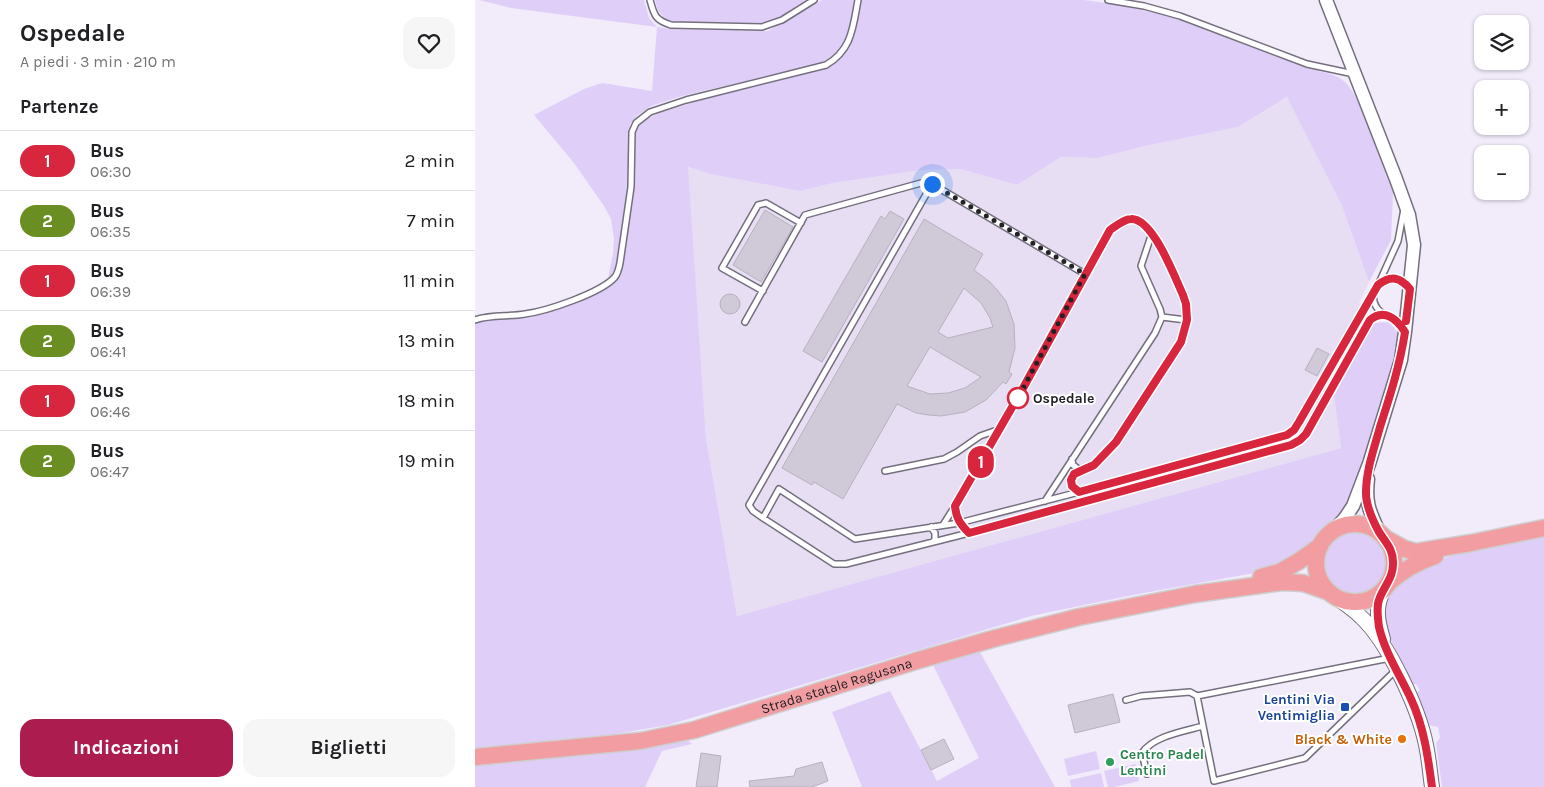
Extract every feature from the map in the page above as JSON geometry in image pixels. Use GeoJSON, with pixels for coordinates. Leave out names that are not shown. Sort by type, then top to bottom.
{"type":"FeatureCollection","features":[{"type":"Feature","properties":{"kind":"main road"},"geometry":{"type":"LineString","coordinates":[[1392,660],[1361,617],[1333,595],[1321,582],[1316,569],[1316,558],[1325,537],[1345,525],[1359,524],[1369,527],[1405,549],[1416,552],[1544,528]]}},
{"type":"Feature","properties":{"kind":"main road"},"geometry":{"type":"LineString","coordinates":[[1382,536],[1391,550],[1393,560],[1392,574],[1378,601],[1379,627],[1419,719],[1426,745],[1431,787]]}},
{"type":"Feature","properties":{"kind":"main road"},"geometry":{"type":"LineString","coordinates":[[1195,594],[1282,582],[1303,583],[1350,602],[1364,601],[1376,595],[1406,569],[1421,560],[1471,543]]}},
{"type":"Feature","properties":{"kind":"main road"},"geometry":{"type":"LineString","coordinates":[[1195,594],[1280,572],[1320,546]]}},
{"type":"Feature","properties":{"kind":"main road","name":"Strada statale Ragusana"},"geometry":{"type":"LineString","coordinates":[[475,757],[640,741],[694,730],[996,638],[1079,617],[1195,594]]}},
{"type":"Feature","properties":{"kind":"street"},"geometry":{"type":"LineString","coordinates":[[1325,0],[1405,203],[1414,245],[1401,360],[1369,464],[1353,506],[1333,531]]}},
{"type":"Feature","properties":{"kind":"street"},"geometry":{"type":"LineString","coordinates":[[1369,464],[1366,494],[1368,508],[1382,536]]}},
{"type":"Feature","properties":{"kind":"lane"},"geometry":{"type":"LineString","coordinates":[[650,0],[656,18],[661,22],[671,25],[762,28],[782,20],[815,0]]}},
{"type":"Feature","properties":{"kind":"lane"},"geometry":{"type":"LineString","coordinates":[[475,320],[525,314],[540,310],[591,294],[609,282],[618,272],[620,263],[631,187],[632,132],[637,123],[650,112],[686,100],[826,65],[835,60],[850,38],[858,0]]}},
{"type":"Feature","properties":{"kind":"lane"},"geometry":{"type":"LineString","coordinates":[[1108,0],[1144,6],[1180,16],[1307,64],[1355,74]]}},
{"type":"Feature","properties":{"kind":"lane"},"geometry":{"type":"LineString","coordinates":[[745,322],[805,215],[921,183],[932,184],[1085,274]]}},
{"type":"Feature","properties":{"kind":"lane"},"geometry":{"type":"LineString","coordinates":[[932,184],[749,505],[753,511],[763,518],[834,564],[845,564],[969,533],[1291,445],[1306,434],[1370,320],[1382,314],[1389,316],[1396,320],[1405,332]]}},
{"type":"Feature","properties":{"kind":"lane"},"geometry":{"type":"LineString","coordinates":[[763,291],[722,268],[758,205],[766,203],[801,222]]}},
{"type":"Feature","properties":{"kind":"lane"},"geometry":{"type":"LineString","coordinates":[[763,518],[779,489],[855,539],[959,523],[1287,435],[1294,430],[1299,422],[1378,285],[1398,241],[1405,203]]}},
{"type":"Feature","properties":{"kind":"lane"},"geometry":{"type":"LineString","coordinates":[[943,525],[1000,429],[1110,230],[1122,222],[1131,219],[1141,222],[1157,241],[1183,295],[1186,304],[1187,320],[1181,342],[1116,442],[1094,465],[1074,474],[1071,480],[1072,486],[1079,492]]}},
{"type":"Feature","properties":{"kind":"lane"},"geometry":{"type":"LineString","coordinates":[[1045,501],[1155,333],[1162,317],[1141,266],[1152,233]]}},
{"type":"Feature","properties":{"kind":"lane"},"geometry":{"type":"LineString","coordinates":[[1378,285],[1386,279],[1395,278],[1404,282],[1410,289]]}},
{"type":"Feature","properties":{"kind":"lane"},"geometry":{"type":"LineString","coordinates":[[1373,294],[1377,308],[1382,314]]}},
{"type":"Feature","properties":{"kind":"lane"},"geometry":{"type":"LineString","coordinates":[[1389,316],[1399,316],[1407,310]]}},
{"type":"Feature","properties":{"kind":"lane"},"geometry":{"type":"LineString","coordinates":[[1162,317],[1187,320]]}},
{"type":"Feature","properties":{"kind":"lane"},"geometry":{"type":"LineString","coordinates":[[885,471],[944,459],[980,436],[1000,429]]}},
{"type":"Feature","properties":{"kind":"lane"},"geometry":{"type":"LineString","coordinates":[[1071,459],[1073,465],[1081,470]]}},
{"type":"Feature","properties":{"kind":"lane"},"geometry":{"type":"LineString","coordinates":[[955,506],[959,523],[969,533]]}},
{"type":"Feature","properties":{"kind":"lane"},"geometry":{"type":"LineString","coordinates":[[931,527],[935,532],[933,542]]}},
{"type":"Feature","properties":{"kind":"lane"},"geometry":{"type":"LineString","coordinates":[[1127,700],[1141,696],[1190,692],[1197,696],[1392,660]]}},
{"type":"Feature","properties":{"kind":"lane"},"geometry":{"type":"LineString","coordinates":[[1197,696],[1214,781],[1305,758],[1392,660]]}},
{"type":"Feature","properties":{"kind":"lane"},"geometry":{"type":"LineString","coordinates":[[1147,774],[1142,753],[1146,747],[1155,740],[1203,726]]}},
{"type":"Feature","properties":{"kind":"shaded area"},"geometry":{"type":"Polygon","coordinates":[[[479,0],[644,0],[649,18],[657,27],[511,8],[479,0]]]}},
{"type":"Feature","properties":{"kind":"shaded area"},"geometry":{"type":"Polygon","coordinates":[[[655,0],[809,0],[778,20],[762,23],[672,22],[660,14],[655,0]]]}},
{"type":"Feature","properties":{"kind":"shaded area"},"geometry":{"type":"Polygon","coordinates":[[[822,0],[854,0],[847,38],[837,52],[819,64],[682,96],[651,106],[638,115],[630,124],[628,186],[617,270],[608,279],[614,239],[611,219],[574,163],[534,115],[584,89],[602,83],[652,91],[657,27],[768,31],[822,0]]]}},
{"type":"Feature","properties":{"kind":"shaded area"},"geometry":{"type":"Polygon","coordinates":[[[862,0],[1084,0],[1113,4],[1186,21],[1342,79],[1357,99],[1393,192],[1391,240],[1369,282],[1342,206],[1287,97],[1238,127],[1145,146],[1098,158],[1061,157],[1017,185],[960,169],[921,170],[833,183],[800,191],[710,174],[688,167],[706,439],[737,616],[1341,448],[1334,396],[1367,332],[1375,323],[1388,322],[1397,334],[1398,349],[1368,457],[1350,504],[1312,546],[1271,570],[1031,616],[668,725],[610,735],[475,749],[475,323],[492,319],[525,319],[533,317],[584,300],[604,290],[619,275],[623,264],[633,188],[635,129],[644,120],[659,113],[708,98],[828,68],[837,61],[852,38],[862,0]]]}},
{"type":"Feature","properties":{"kind":"shaded area"},"geometry":{"type":"Polygon","coordinates":[[[1288,97],[1342,206],[1369,282],[1359,303],[1375,323],[1367,332],[1334,396],[1341,448],[737,616],[706,439],[687,167],[710,174],[800,191],[833,183],[921,170],[960,169],[1017,185],[1061,157],[1098,158],[1145,146],[1238,127],[1288,97]]]}},
{"type":"Feature","properties":{"kind":"shaded area"},"geometry":{"type":"Polygon","coordinates":[[[1348,531],[1360,531],[1377,540],[1384,551],[1386,563],[1384,575],[1377,586],[1360,595],[1348,595],[1336,590],[1327,581],[1322,569],[1322,557],[1327,545],[1336,536],[1348,531]]]}},
{"type":"Feature","properties":{"kind":"shaded area"},"geometry":{"type":"Polygon","coordinates":[[[1544,534],[1544,787],[1442,787],[1436,743],[1440,738],[1438,727],[1429,725],[1416,693],[1420,690],[1416,684],[1411,684],[1385,628],[1384,602],[1397,584],[1429,562],[1544,534]]]}},
{"type":"Feature","properties":{"kind":"shaded area"},"geometry":{"type":"Polygon","coordinates":[[[980,652],[1055,787],[862,787],[832,712],[890,691],[937,781],[979,758],[933,665],[980,652]]]}},
{"type":"Feature","properties":{"kind":"shaded area"},"geometry":{"type":"Polygon","coordinates":[[[686,739],[692,744],[662,751],[645,787],[475,787],[475,764],[686,739]]]}},
{"type":"Feature","properties":{"kind":"shaded area"},"geometry":{"type":"Polygon","coordinates":[[[1096,751],[1100,769],[1068,776],[1064,759],[1096,751]]]}},
{"type":"Feature","properties":{"kind":"shaded area"},"geometry":{"type":"Polygon","coordinates":[[[1136,764],[1139,781],[1108,787],[1104,771],[1136,764]]]}},
{"type":"Feature","properties":{"kind":"shaded area"},"geometry":{"type":"Polygon","coordinates":[[[1101,773],[1104,787],[1071,787],[1070,780],[1101,773]]]}},
{"type":"Feature","properties":{"kind":"building"},"geometry":{"type":"Polygon","coordinates":[[[765,210],[793,227],[761,282],[733,265],[765,210]]]}},
{"type":"Feature","properties":{"kind":"building"},"geometry":{"type":"Polygon","coordinates":[[[890,211],[904,219],[822,362],[803,351],[881,216],[885,219],[890,211]]]}},
{"type":"Feature","properties":{"kind":"building"},"geometry":{"type":"Polygon","coordinates":[[[924,219],[983,254],[974,270],[990,282],[1006,301],[1014,324],[1015,348],[1009,372],[1012,374],[1006,384],[1003,382],[986,400],[965,412],[941,416],[928,415],[916,413],[897,404],[843,499],[814,482],[812,485],[782,468],[924,219]],[[964,288],[938,332],[948,338],[993,327],[981,303],[964,288]],[[930,347],[907,386],[930,394],[948,393],[965,388],[981,377],[945,356],[930,347]]]}},
{"type":"Feature","properties":{"kind":"building"},"geometry":{"type":"Polygon","coordinates":[[[730,294],[737,297],[740,304],[737,311],[730,314],[723,311],[720,304],[723,297],[730,294]]]}},
{"type":"Feature","properties":{"kind":"building"},"geometry":{"type":"Polygon","coordinates":[[[1317,348],[1329,354],[1317,376],[1305,370],[1317,348]]]}},
{"type":"Feature","properties":{"kind":"building"},"geometry":{"type":"Polygon","coordinates":[[[1113,694],[1120,722],[1075,733],[1068,705],[1113,694]]]}},
{"type":"Feature","properties":{"kind":"building"},"geometry":{"type":"Polygon","coordinates":[[[944,739],[954,759],[931,770],[921,750],[944,739]]]}},
{"type":"Feature","properties":{"kind":"building"},"geometry":{"type":"Polygon","coordinates":[[[701,753],[721,756],[717,787],[696,787],[701,753]]]}},
{"type":"Feature","properties":{"kind":"building"},"geometry":{"type":"Polygon","coordinates":[[[822,762],[828,781],[812,787],[750,787],[749,781],[794,776],[796,769],[822,762]]]}},
{"type":"Feature","properties":{"kind":"bus line","name":"1"},"geometry":{"type":"LineString","coordinates":[[1406,321],[1410,289],[1404,282],[1395,278],[1386,279],[1378,285],[1299,422],[1294,430],[1287,435],[1079,492],[1072,486],[1071,480],[1074,474],[1094,465],[1116,442],[1181,342],[1187,320],[1186,304],[1183,295],[1152,233],[1141,222],[1131,219],[1122,222],[1110,230],[1022,390],[955,506],[959,523],[969,533],[1291,445],[1306,434],[1370,320],[1382,314],[1396,320],[1405,332],[1401,360],[1369,464],[1366,494],[1368,508],[1380,534],[1385,538],[1390,547],[1393,560],[1391,577],[1378,601],[1379,627],[1388,654],[1419,719],[1426,745],[1432,787]]}},
{"type":"Feature","properties":{"kind":"place","name":"Ospedale"},"geometry":{"type":"Point","coordinates":[1018,398]}},
{"type":"Feature","properties":{"kind":"place","name":"Lentini Via Ventimiglia"},"geometry":{"type":"Point","coordinates":[1345,707]}},
{"type":"Feature","properties":{"kind":"place","name":"Black & White"},"geometry":{"type":"Point","coordinates":[1402,739]}},
{"type":"Feature","properties":{"kind":"place","name":"Centro Padel Lentini"},"geometry":{"type":"Point","coordinates":[1110,762]}},
{"type":"Feature","properties":{"kind":"route"},"geometry":{"type":"LineString","coordinates":[[932,184],[1085,274],[1015,403],[1018,398]]}}]}
